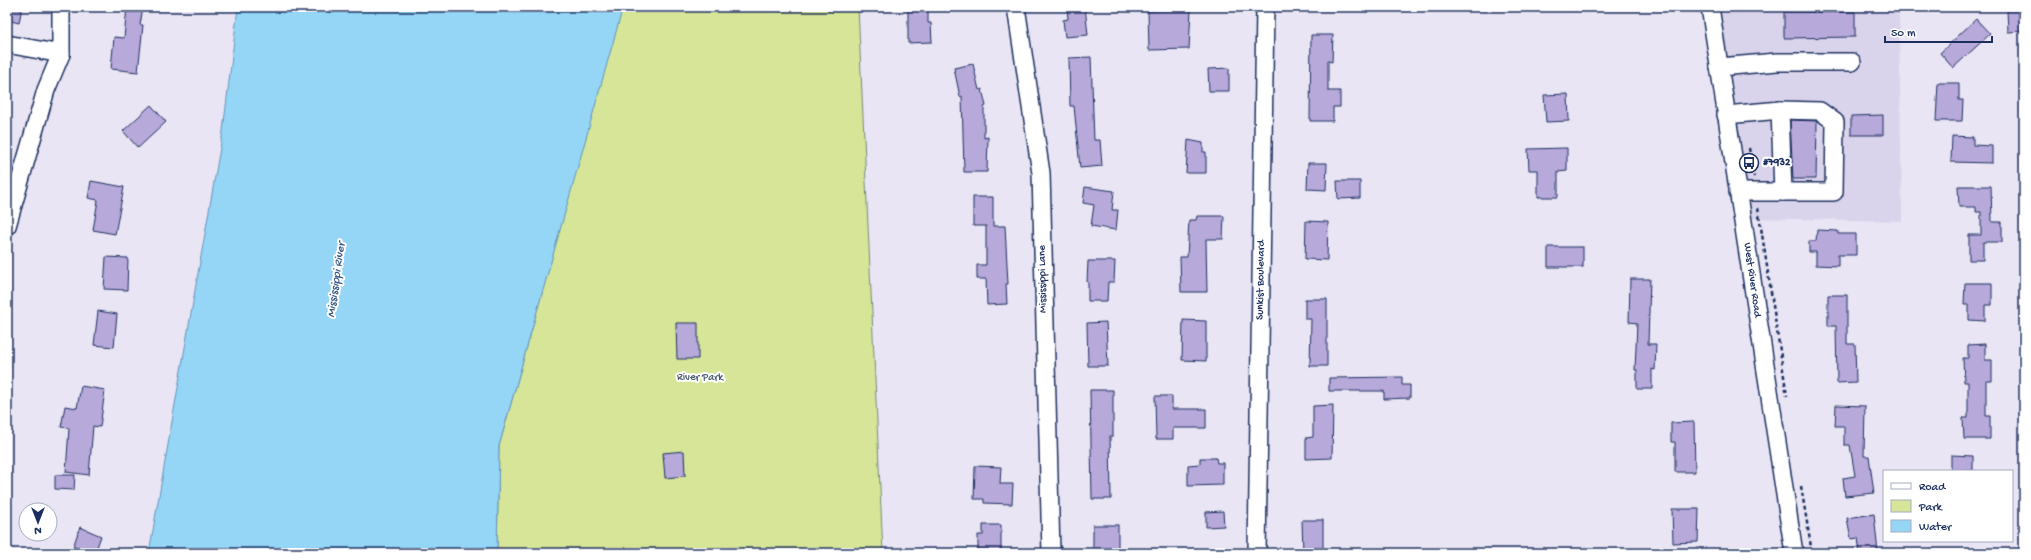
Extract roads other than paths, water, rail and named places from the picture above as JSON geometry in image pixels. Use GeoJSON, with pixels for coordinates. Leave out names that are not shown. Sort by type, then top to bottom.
{"type":"FeatureCollection","features":[{"type":"Feature","properties":{"kind":"street"},"geometry":{"type":"LineString","coordinates":[[7,226],[46,90],[61,54],[61,7]]}},
{"type":"Feature","properties":{"kind":"street","name":"Mississippi Lane"},"geometry":{"type":"LineString","coordinates":[[1016,7],[1041,173],[1051,553]]}},
{"type":"Feature","properties":{"kind":"street","name":"Sunkist Boulevard"},"geometry":{"type":"LineString","coordinates":[[1257,553],[1265,7]]}},
{"type":"Feature","properties":{"kind":"street","name":"West River Road"},"geometry":{"type":"LineString","coordinates":[[1710,7],[1794,553]]}},
{"type":"Feature","properties":{"kind":"street"},"geometry":{"type":"LineString","coordinates":[[7,44],[61,54]]}},
{"type":"Feature","properties":{"kind":"street"},"geometry":{"type":"LineString","coordinates":[[1719,68],[1777,62],[1852,62]]}},
{"type":"Feature","properties":{"kind":"street"},"geometry":{"type":"LineString","coordinates":[[1780,110],[1782,192]]}},
{"type":"Feature","properties":{"kind":"street"},"geometry":{"type":"LineString","coordinates":[[1726,116],[1780,110],[1820,111],[1835,122],[1834,192],[1738,192]]}},
{"type":"Feature","properties":{"kind":"water","name":"Mississippi River"},"geometry":{"type":"Polygon","coordinates":[[[238,7],[623,7],[499,446],[497,553],[149,553],[223,131],[238,7]]]}},
{"type":"Feature","properties":{"kind":"place","name":"#7932"},"geometry":{"type":"Point","coordinates":[1749,163]}},
{"type":"Feature","properties":{"kind":"park label","name":"River Park"},"geometry":{"type":"Point","coordinates":[700,378]}}]}
